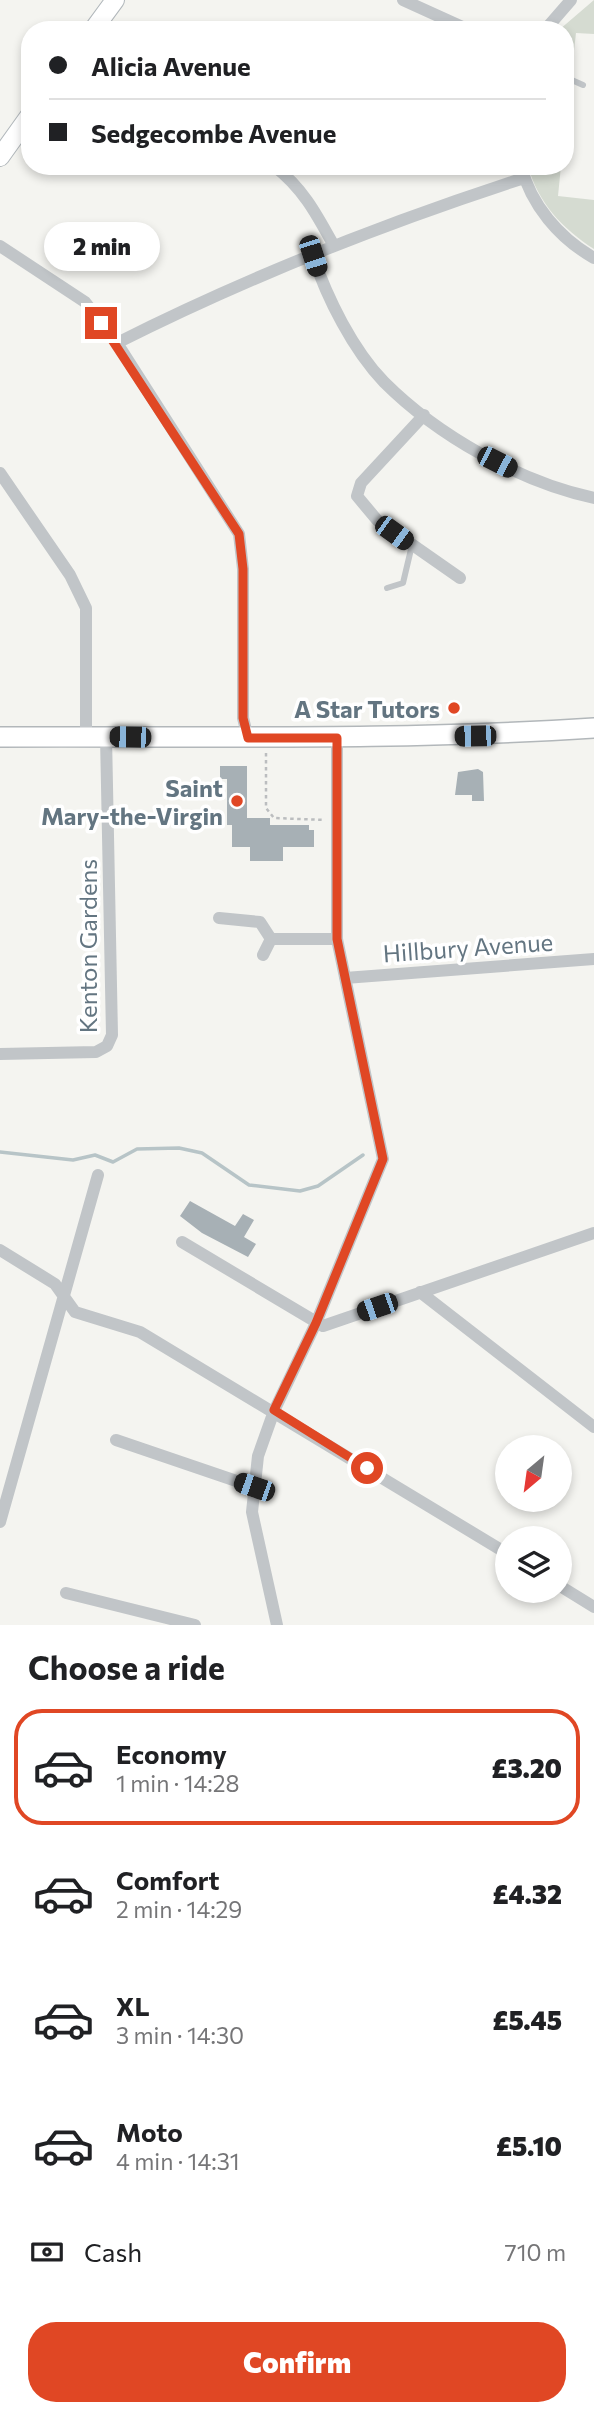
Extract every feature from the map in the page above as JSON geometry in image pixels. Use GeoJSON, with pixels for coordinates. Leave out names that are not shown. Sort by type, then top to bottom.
{"type":"FeatureCollection","features":[{"type":"Feature","properties":{"kind":"main road"},"geometry":{"type":"LineString","coordinates":[[0,737],[475,736],[594,728]]}},
{"type":"Feature","properties":{"kind":"street"},"geometry":{"type":"LineString","coordinates":[[100,21],[115,0]]}},
{"type":"Feature","properties":{"kind":"street"},"geometry":{"type":"LineString","coordinates":[[403,0],[449,21]]}},
{"type":"Feature","properties":{"kind":"street"},"geometry":{"type":"LineString","coordinates":[[552,21],[570,0]]}},
{"type":"Feature","properties":{"kind":"street"},"geometry":{"type":"LineString","coordinates":[[0,156],[21,127]]}},
{"type":"Feature","properties":{"kind":"street"},"geometry":{"type":"LineString","coordinates":[[285,175],[312,204],[334,247]]}},
{"type":"Feature","properties":{"kind":"street"},"geometry":{"type":"LineString","coordinates":[[117,343],[213,295],[515,175]]}},
{"type":"Feature","properties":{"kind":"street"},"geometry":{"type":"LineString","coordinates":[[524,175],[540,209],[558,230],[594,258]]}},
{"type":"Feature","properties":{"kind":"street"},"geometry":{"type":"LineString","coordinates":[[0,246],[85,302],[117,343],[239,534],[243,569],[243,718],[257,738]]}},
{"type":"Feature","properties":{"kind":"street"},"geometry":{"type":"LineString","coordinates":[[313,256],[323,285],[354,339],[383,381],[424,415],[482,454],[559,491],[594,498]]}},
{"type":"Feature","properties":{"kind":"street"},"geometry":{"type":"LineString","coordinates":[[424,415],[361,484],[357,496],[377,520],[460,578]]}},
{"type":"Feature","properties":{"kind":"street","name":"Kenton Gardens"},"geometry":{"type":"LineString","coordinates":[[0,473],[70,575],[86,608],[96,736],[112,1035],[107,1046],[96,1052],[0,1054]]}},
{"type":"Feature","properties":{"kind":"street"},"geometry":{"type":"LineString","coordinates":[[277,1625],[252,1512],[258,1456],[274,1410],[316,1323],[383,1159],[337,939],[337,738]]}},
{"type":"Feature","properties":{"kind":"street"},"geometry":{"type":"LineString","coordinates":[[219,918],[260,922],[271,939]]}},
{"type":"Feature","properties":{"kind":"street"},"geometry":{"type":"LineString","coordinates":[[271,939],[337,939]]}},
{"type":"Feature","properties":{"kind":"street"},"geometry":{"type":"LineString","coordinates":[[262,955],[271,939]]}},
{"type":"Feature","properties":{"kind":"street","name":"Hillbury Avenue"},"geometry":{"type":"LineString","coordinates":[[345,978],[594,959]]}},
{"type":"Feature","properties":{"kind":"street"},"geometry":{"type":"LineString","coordinates":[[0,1522],[98,1175]]}},
{"type":"Feature","properties":{"kind":"street"},"geometry":{"type":"LineString","coordinates":[[182,1242],[323,1326],[594,1233]]}},
{"type":"Feature","properties":{"kind":"street"},"geometry":{"type":"LineString","coordinates":[[0,1250],[55,1284],[75,1312],[140,1332],[274,1410],[495,1546]]}},
{"type":"Feature","properties":{"kind":"street"},"geometry":{"type":"LineString","coordinates":[[419,1292],[594,1427]]}},
{"type":"Feature","properties":{"kind":"street"},"geometry":{"type":"LineString","coordinates":[[116,1440],[254,1487]]}},
{"type":"Feature","properties":{"kind":"street"},"geometry":{"type":"LineString","coordinates":[[66,1593],[195,1625]]}},
{"type":"Feature","properties":{"kind":"street"},"geometry":{"type":"LineString","coordinates":[[572,1594],[594,1607]]}},
{"type":"Feature","properties":{"kind":"lane"},"geometry":{"type":"LineString","coordinates":[[574,81],[583,85]]}},
{"type":"Feature","properties":{"kind":"lane"},"geometry":{"type":"LineString","coordinates":[[387,588],[403,583],[411,545]]}},
{"type":"Feature","properties":{"kind":"path"},"geometry":{"type":"LineString","coordinates":[[257,738],[266,808],[274,818],[337,821]]}},
{"type":"Feature","properties":{"kind":"shaded area"},"geometry":{"type":"Polygon","coordinates":[[[594,0],[594,34],[576,33],[574,51],[574,21],[570,21],[594,0]]]}},
{"type":"Feature","properties":{"kind":"shaded area"},"geometry":{"type":"Polygon","coordinates":[[[531,175],[560,175],[558,196],[594,200],[594,249],[572,233],[553,214],[531,175]]]}},
{"type":"Feature","properties":{"kind":"building","name":"Saint Mary-the-Virgin"},"geometry":{"type":"Polygon","coordinates":[[[220,766],[247,766],[247,818],[270,818],[270,825],[309,825],[309,830],[314,830],[314,847],[283,847],[283,861],[250,861],[250,847],[232,847],[232,825],[227,825],[227,779],[220,779],[220,766]]]}},
{"type":"Feature","properties":{"kind":"building"},"geometry":{"type":"Polygon","coordinates":[[[478,769],[483,772],[484,801],[472,801],[472,795],[455,795],[458,772],[478,769]]]}},
{"type":"Feature","properties":{"kind":"building"},"geometry":{"type":"Polygon","coordinates":[[[190,1201],[235,1226],[243,1214],[254,1220],[244,1237],[256,1244],[248,1257],[202,1233],[180,1216],[190,1201]]]}},
{"type":"Feature","properties":{"kind":"waterway"},"geometry":{"type":"LineString","coordinates":[[0,1152],[73,1160],[95,1155],[113,1162],[137,1149],[179,1148],[202,1153],[249,1185],[300,1191],[318,1186],[363,1155]]}},
{"type":"Feature","properties":{"kind":"place","name":"A Star Tutors"},"geometry":{"type":"Point","coordinates":[454,708]}},
{"type":"Feature","properties":{"kind":"place","name":"Saint Mary-the-Virgin"},"geometry":{"type":"Point","coordinates":[237,801]}},
{"type":"Feature","properties":{"kind":"route"},"geometry":{"type":"LineString","coordinates":[[101,323],[117,343],[239,534],[243,569],[243,718],[248,738],[337,738],[337,939],[383,1159],[316,1323],[274,1410],[367,1468]]}}]}
